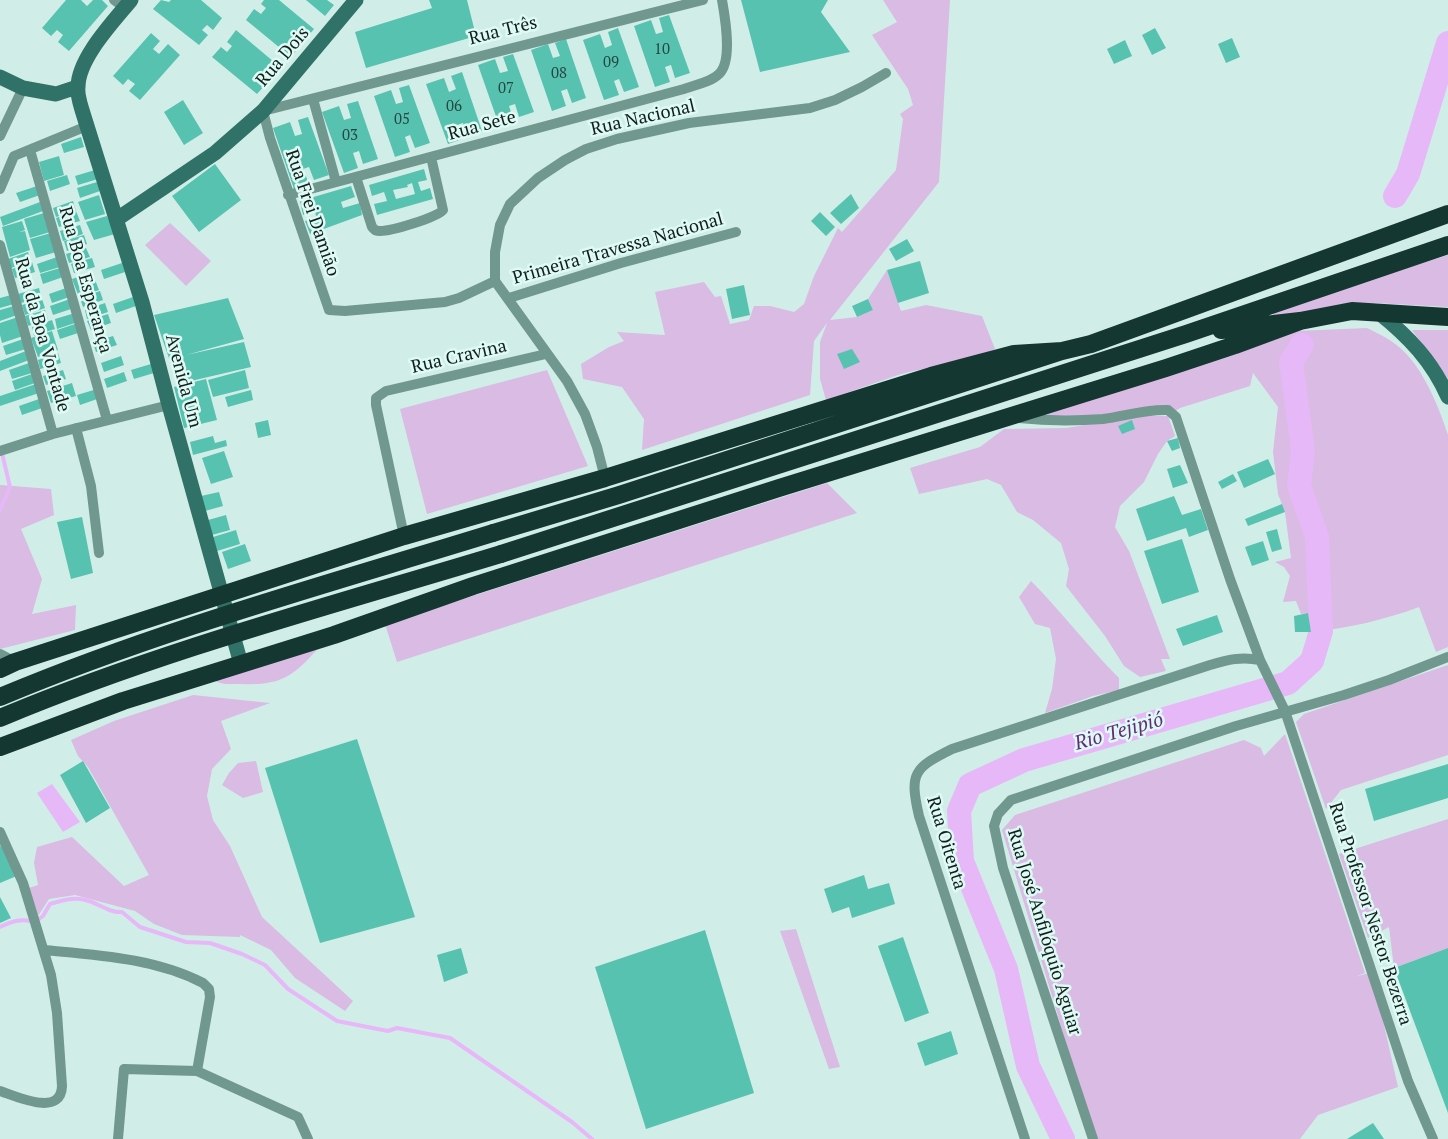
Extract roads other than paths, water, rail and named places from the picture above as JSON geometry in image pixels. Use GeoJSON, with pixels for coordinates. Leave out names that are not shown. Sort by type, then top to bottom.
{"type":"FeatureCollection","features":[{"type":"Feature","properties":{"kind":"highway"},"geometry":{"type":"LineString","coordinates":[[0,697],[184,629],[619,495],[1062,351],[1091,344],[1448,214]]}},
{"type":"Feature","properties":{"kind":"highway"},"geometry":{"type":"LineString","coordinates":[[0,718],[120,672],[501,554],[1186,334],[1448,245]]}},
{"type":"Feature","properties":{"kind":"highway"},"geometry":{"type":"LineString","coordinates":[[1186,334],[1300,321],[1352,311],[1448,317]]}},
{"type":"Feature","properties":{"kind":"highway"},"geometry":{"type":"LineString","coordinates":[[0,747],[123,701],[334,635],[473,586],[768,491],[1226,349],[1300,321]]}},
{"type":"Feature","properties":{"kind":"highway"},"geometry":{"type":"LineString","coordinates":[[5,661],[222,596],[404,536],[605,478],[971,365],[1014,354],[1062,351]]}},
{"type":"Feature","properties":{"kind":"street","name":"Rua Dois"},"geometry":{"type":"LineString","coordinates":[[263,111],[356,0]]}},
{"type":"Feature","properties":{"kind":"street","name":"Rua Três"},"geometry":{"type":"LineString","coordinates":[[117,219],[215,153],[263,111],[703,0]]}},
{"type":"Feature","properties":{"kind":"street","name":"Rua Sete"},"geometry":{"type":"LineString","coordinates":[[288,195],[684,89],[710,80],[720,74],[725,66],[727,45],[722,0]]}},
{"type":"Feature","properties":{"kind":"street"},"geometry":{"type":"LineString","coordinates":[[0,77],[23,88],[56,94],[77,87],[82,68],[123,3]]}},
{"type":"Feature","properties":{"kind":"street","name":"Rua Nacional"},"geometry":{"type":"LineString","coordinates":[[495,281],[495,252],[500,225],[510,204],[538,178],[565,160],[586,149],[662,128],[728,117],[810,108],[835,100],[886,73]]}},
{"type":"Feature","properties":{"kind":"street","name":"Avenida Um"},"geometry":{"type":"LineString","coordinates":[[77,87],[82,110],[142,302],[242,664]]}},
{"type":"Feature","properties":{"kind":"street"},"geometry":{"type":"LineString","coordinates":[[0,136],[23,88]]}},
{"type":"Feature","properties":{"kind":"street"},"geometry":{"type":"LineString","coordinates":[[313,99],[336,182]]}},
{"type":"Feature","properties":{"kind":"street","name":"Rua Frei Damião"},"geometry":{"type":"LineString","coordinates":[[263,111],[288,195],[326,306],[332,312],[445,302],[495,281]]}},
{"type":"Feature","properties":{"kind":"street"},"geometry":{"type":"LineString","coordinates":[[0,189],[14,156],[87,126]]}},
{"type":"Feature","properties":{"kind":"street","name":"Rua Boa Esperança"},"geometry":{"type":"LineString","coordinates":[[30,150],[107,420]]}},
{"type":"Feature","properties":{"kind":"street"},"geometry":{"type":"LineString","coordinates":[[356,177],[372,227],[381,231],[393,228],[436,215],[443,210],[431,157]]}},
{"type":"Feature","properties":{"kind":"street","name":"Primeira Travessa Nacional"},"geometry":{"type":"LineString","coordinates":[[509,298],[621,263],[736,232]]}},
{"type":"Feature","properties":{"kind":"street","name":"Rua da Boa Vontade"},"geometry":{"type":"LineString","coordinates":[[0,245],[53,434]]}},
{"type":"Feature","properties":{"kind":"street"},"geometry":{"type":"LineString","coordinates":[[495,281],[567,381],[585,414],[605,478]]}},
{"type":"Feature","properties":{"kind":"street"},"geometry":{"type":"LineString","coordinates":[[1379,313],[1417,346],[1443,385],[1448,397]]}},
{"type":"Feature","properties":{"kind":"street","name":"Rua Cravina"},"geometry":{"type":"LineString","coordinates":[[404,536],[376,398],[386,391],[546,354]]}},
{"type":"Feature","properties":{"kind":"street"},"geometry":{"type":"LineString","coordinates":[[0,451],[53,434],[169,405]]}},
{"type":"Feature","properties":{"kind":"street"},"geometry":{"type":"LineString","coordinates":[[1007,417],[1058,421],[1105,418],[1158,410],[1168,410],[1176,417],[1230,579],[1260,660]]}},
{"type":"Feature","properties":{"kind":"street"},"geometry":{"type":"LineString","coordinates":[[76,428],[91,486],[99,553]]}},
{"type":"Feature","properties":{"kind":"street","name":"Rua Oitenta"},"geometry":{"type":"LineString","coordinates":[[1025,1139],[919,816],[914,795],[915,779],[920,767],[952,749],[1231,658],[1246,657],[1260,660]]}},
{"type":"Feature","properties":{"kind":"street","name":"Rua José Anfilóquio Aguiar"},"geometry":{"type":"LineString","coordinates":[[1093,1139],[1003,868],[994,826],[998,814],[1011,800],[1285,711],[1344,695],[1448,657]]}},
{"type":"Feature","properties":{"kind":"street","name":"Rua Professor Nestor Bezerra"},"geometry":{"type":"LineString","coordinates":[[1260,660],[1285,711],[1408,1081],[1433,1139]]}},
{"type":"Feature","properties":{"kind":"street"},"geometry":{"type":"LineString","coordinates":[[0,832],[23,883],[51,975],[57,1013],[62,1094],[58,1100],[44,1103],[0,1091]]}},
{"type":"Feature","properties":{"kind":"street"},"geometry":{"type":"LineString","coordinates":[[44,950],[149,964],[203,983],[209,989],[210,998],[197,1071]]}},
{"type":"Feature","properties":{"kind":"street"},"geometry":{"type":"LineString","coordinates":[[118,1139],[124,1069],[197,1071],[298,1117],[308,1139]]}},
{"type":"Feature","properties":{"kind":"waterway","name":"Rio Tejipió"},"geometry":{"type":"LineString","coordinates":[[1395,196],[1408,174],[1448,43]]}},
{"type":"Feature","properties":{"kind":"waterway","name":"Rio Tejipió"},"geometry":{"type":"LineString","coordinates":[[1063,1139],[1028,1066],[1006,969],[962,861],[959,811],[970,785],[1024,760],[1288,683],[1312,661],[1321,631],[1317,537],[1299,486],[1303,450],[1291,362],[1302,345]]}},
{"type":"Feature","properties":{"kind":"waterway"},"geometry":{"type":"LineString","coordinates":[[0,510],[10,487],[2,453]]}},
{"type":"Feature","properties":{"kind":"waterway"},"geometry":{"type":"LineString","coordinates":[[0,927],[17,921],[35,922],[43,916],[50,904],[79,899],[122,912],[140,927],[186,942],[210,943],[242,954],[265,965],[288,989],[337,1021],[388,1031],[397,1028],[450,1038],[572,1122],[592,1139]]}}]}
